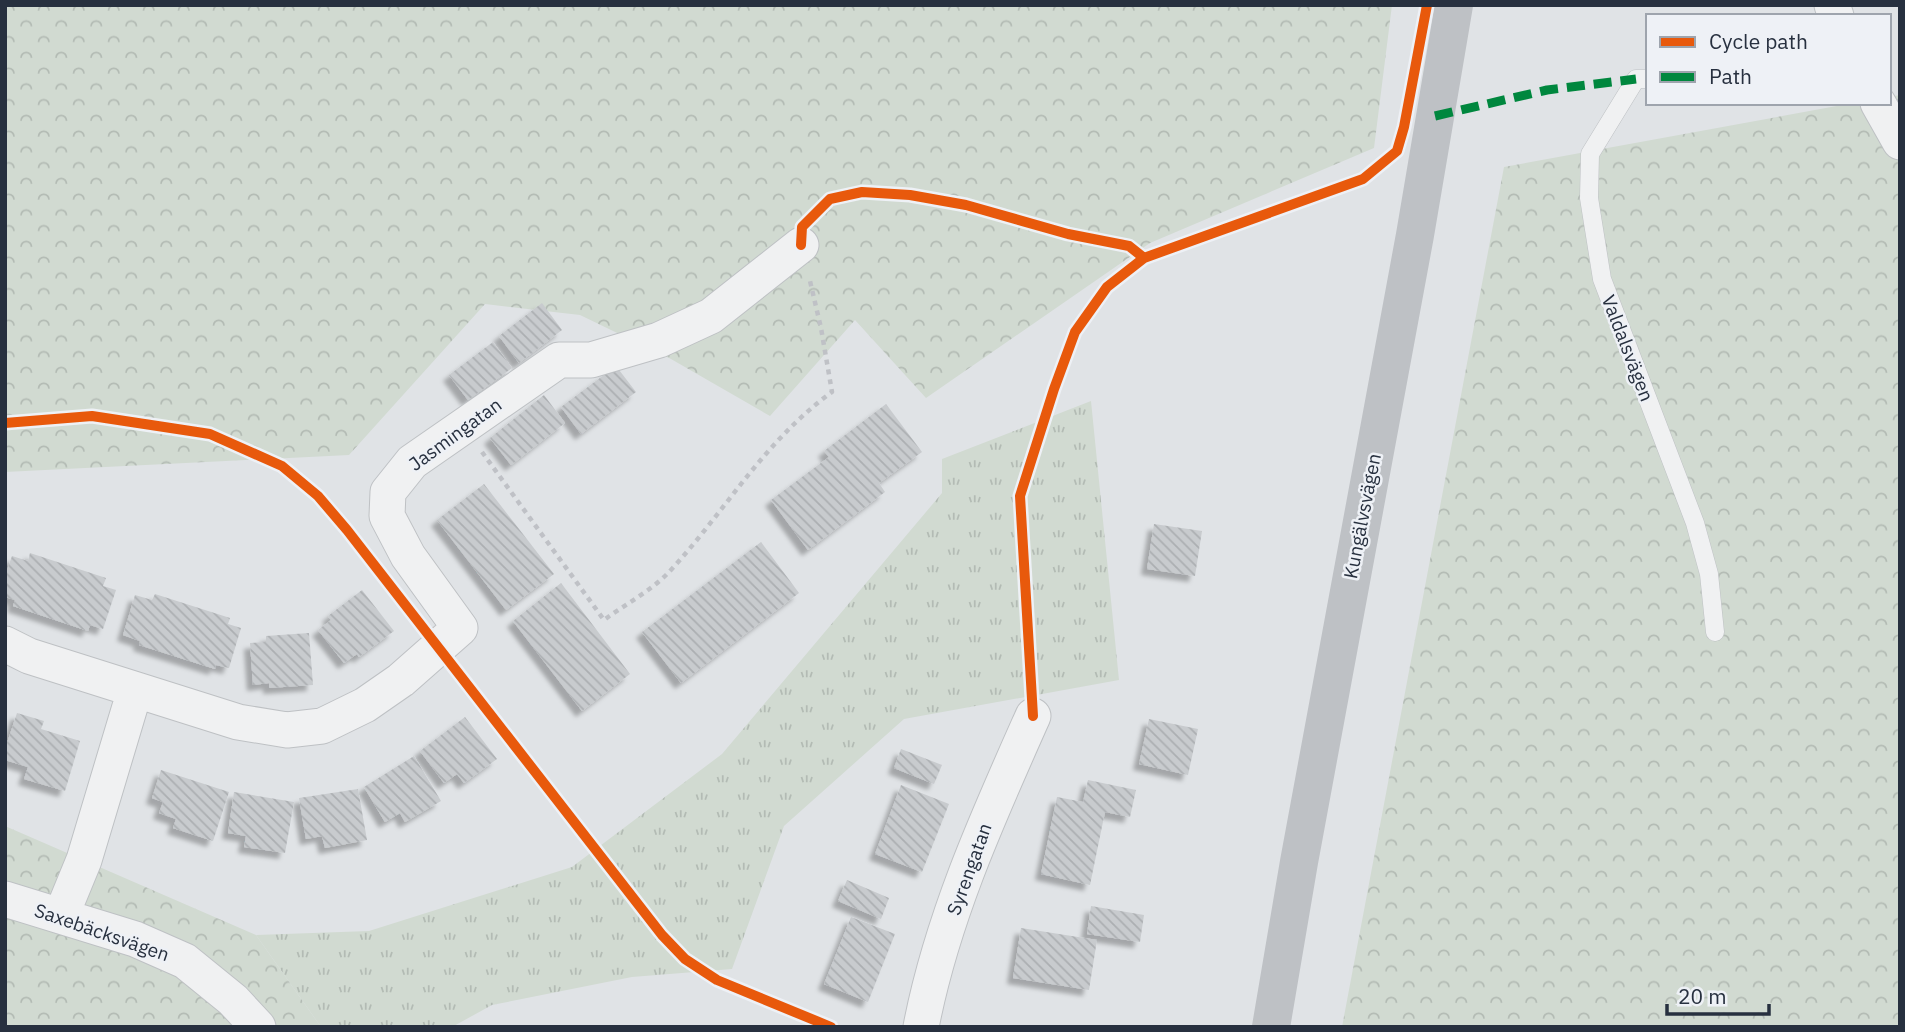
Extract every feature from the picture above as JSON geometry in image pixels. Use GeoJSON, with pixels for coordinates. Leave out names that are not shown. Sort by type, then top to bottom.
{"type":"FeatureCollection","features":[{"type":"Feature","properties":{"kind":"main road","name":"Kungälvsvägen"},"geometry":{"type":"LineString","coordinates":[[1271,1027],[1415,235],[1454,5]]}},
{"type":"Feature","properties":{"kind":"street"},"geometry":{"type":"LineString","coordinates":[[1879,105],[1900,142]]}},
{"type":"Feature","properties":{"kind":"street","name":"Jasmingatan"},"geometry":{"type":"LineString","coordinates":[[5,644],[29,656],[238,722],[287,730],[322,726],[365,705],[401,680],[460,628],[408,556],[387,516],[388,492],[412,462],[559,360],[591,360],[659,340],[711,316],[801,245]]}},
{"type":"Feature","properties":{"kind":"street"},"geometry":{"type":"LineString","coordinates":[[61,916],[84,860],[135,690]]}},
{"type":"Feature","properties":{"kind":"street","name":"Syrengatan"},"geometry":{"type":"LineString","coordinates":[[921,1027],[928,994],[975,845],[1033,716]]}},
{"type":"Feature","properties":{"kind":"street","name":"Saxebäcksvägen"},"geometry":{"type":"LineString","coordinates":[[5,899],[135,939],[185,961],[233,1000],[258,1027]]}},
{"type":"Feature","properties":{"kind":"lane","name":"Valdalsvägen"},"geometry":{"type":"LineString","coordinates":[[1646,79],[1636,79],[1590,153],[1589,198],[1602,279],[1695,523],[1709,574],[1715,632]]}},
{"type":"Feature","properties":{"kind":"path"},"geometry":{"type":"LineString","coordinates":[[463,426],[604,620],[667,574],[749,473],[803,413],[832,392],[821,328],[801,245]]}},
{"type":"Feature","properties":{"kind":"green space"},"geometry":{"type":"Polygon","coordinates":[[[5,5],[1392,5],[1374,148],[1150,243],[926,398],[855,320],[770,416],[671,359],[580,315],[485,304],[349,455],[5,472],[5,5]]]}},
{"type":"Feature","properties":{"kind":"green space"},"geometry":{"type":"Polygon","coordinates":[[[1900,95],[1900,1027],[1342,1027],[1504,167],[1842,105],[1891,105],[1891,97],[1900,95]]]}},
{"type":"Feature","properties":{"kind":"green space"},"geometry":{"type":"Polygon","coordinates":[[[1091,401],[1119,680],[904,719],[784,826],[732,969],[632,977],[492,1005],[452,1027],[321,1027],[256,935],[369,931],[572,867],[722,754],[942,493],[942,459],[1091,401]]]}},
{"type":"Feature","properties":{"kind":"green space"},"geometry":{"type":"Polygon","coordinates":[[[5,826],[256,935],[321,1027],[5,1027],[5,826]]]}},
{"type":"Feature","properties":{"kind":"building"},"geometry":{"type":"Polygon","coordinates":[[[542,303],[562,330],[519,363],[499,336],[542,303]]]}},
{"type":"Feature","properties":{"kind":"building"},"geometry":{"type":"Polygon","coordinates":[[[493,342],[512,368],[468,400],[449,375],[493,342]]]}},
{"type":"Feature","properties":{"kind":"building"},"geometry":{"type":"Polygon","coordinates":[[[616,366],[636,392],[581,434],[561,407],[616,366]]]}},
{"type":"Feature","properties":{"kind":"building"},"geometry":{"type":"Polygon","coordinates":[[[544,395],[565,423],[511,465],[490,438],[544,395]]]}},
{"type":"Feature","properties":{"kind":"building"},"geometry":{"type":"Polygon","coordinates":[[[886,404],[922,452],[879,483],[885,492],[808,550],[771,500],[829,457],[824,451],[886,404]]]}},
{"type":"Feature","properties":{"kind":"building"},"geometry":{"type":"Polygon","coordinates":[[[484,484],[554,574],[506,610],[437,520],[484,484]]]}},
{"type":"Feature","properties":{"kind":"building"},"geometry":{"type":"Polygon","coordinates":[[[1154,524],[1202,531],[1195,576],[1147,569],[1154,524]]]}},
{"type":"Feature","properties":{"kind":"building"},"geometry":{"type":"Polygon","coordinates":[[[761,542],[799,593],[681,683],[642,632],[761,542]]]}},
{"type":"Feature","properties":{"kind":"building"},"geometry":{"type":"Polygon","coordinates":[[[30,553],[106,578],[103,586],[116,590],[103,629],[90,625],[88,631],[13,606],[15,600],[5,597],[5,576],[12,556],[28,561],[30,553]]]}},
{"type":"Feature","properties":{"kind":"building"},"geometry":{"type":"Polygon","coordinates":[[[561,583],[630,674],[582,711],[513,621],[561,583]]]}},
{"type":"Feature","properties":{"kind":"building"},"geometry":{"type":"Polygon","coordinates":[[[362,590],[394,631],[359,657],[357,654],[344,663],[318,630],[331,620],[328,616],[362,590]]]}},
{"type":"Feature","properties":{"kind":"building"},"geometry":{"type":"Polygon","coordinates":[[[155,594],[230,618],[228,624],[241,628],[229,668],[216,665],[215,669],[139,645],[140,641],[123,635],[135,595],[152,600],[155,594]]]}},
{"type":"Feature","properties":{"kind":"building"},"geometry":{"type":"Polygon","coordinates":[[[309,633],[313,685],[269,688],[269,683],[253,685],[250,643],[266,642],[266,636],[309,633]]]}},
{"type":"Feature","properties":{"kind":"building"},"geometry":{"type":"Polygon","coordinates":[[[17,713],[44,721],[41,729],[80,741],[65,791],[24,779],[28,767],[5,760],[5,749],[17,713]]]}},
{"type":"Feature","properties":{"kind":"building"},"geometry":{"type":"Polygon","coordinates":[[[465,717],[497,759],[464,783],[457,774],[444,783],[420,751],[465,717]]]}},
{"type":"Feature","properties":{"kind":"building"},"geometry":{"type":"Polygon","coordinates":[[[1149,719],[1198,729],[1188,775],[1139,764],[1149,719]]]}},
{"type":"Feature","properties":{"kind":"building"},"geometry":{"type":"Polygon","coordinates":[[[901,749],[942,765],[934,784],[894,768],[901,749]]]}},
{"type":"Feature","properties":{"kind":"building"},"geometry":{"type":"Polygon","coordinates":[[[414,756],[441,801],[405,822],[400,813],[385,822],[364,787],[414,756]]]}},
{"type":"Feature","properties":{"kind":"building"},"geometry":{"type":"Polygon","coordinates":[[[161,770],[229,792],[213,841],[173,828],[176,819],[159,813],[163,802],[152,798],[161,770]]]}},
{"type":"Feature","properties":{"kind":"building"},"geometry":{"type":"Polygon","coordinates":[[[1088,780],[1136,790],[1130,817],[1105,812],[1090,885],[1041,874],[1057,797],[1083,802],[1088,780]]]}},
{"type":"Feature","properties":{"kind":"building"},"geometry":{"type":"Polygon","coordinates":[[[901,785],[949,804],[922,872],[875,854],[901,785]]]}},
{"type":"Feature","properties":{"kind":"building"},"geometry":{"type":"Polygon","coordinates":[[[358,789],[367,840],[325,848],[322,836],[306,839],[299,798],[358,789]]]}},
{"type":"Feature","properties":{"kind":"building"},"geometry":{"type":"Polygon","coordinates":[[[234,792],[294,802],[285,853],[244,847],[246,836],[228,833],[234,792]]]}},
{"type":"Feature","properties":{"kind":"building"},"geometry":{"type":"Polygon","coordinates":[[[847,880],[889,898],[881,919],[838,901],[847,880]]]}},
{"type":"Feature","properties":{"kind":"building"},"geometry":{"type":"Polygon","coordinates":[[[1091,906],[1144,915],[1140,942],[1087,934],[1091,906]]]}},
{"type":"Feature","properties":{"kind":"building"},"geometry":{"type":"Polygon","coordinates":[[[851,917],[895,934],[868,1002],[824,984],[851,917]]]}},
{"type":"Feature","properties":{"kind":"building"},"geometry":{"type":"Polygon","coordinates":[[[1021,928],[1097,940],[1089,990],[1013,978],[1021,928]]]}},
{"type":"Feature","properties":{"kind":"marked path"},"geometry":{"type":"LineString","coordinates":[[1435,116],[1547,90],[1636,79]]}},
{"type":"Feature","properties":{"kind":"cycle path"},"geometry":{"type":"LineString","coordinates":[[1033,716],[1020,496],[1075,332],[1107,287],[1144,258],[1363,179],[1397,151],[1427,5]]}},
{"type":"Feature","properties":{"kind":"cycle path"},"geometry":{"type":"LineString","coordinates":[[801,245],[802,227],[830,199],[862,192],[910,195],[966,205],[1068,234],[1129,246],[1144,258]]}},
{"type":"Feature","properties":{"kind":"cycle path"},"geometry":{"type":"LineString","coordinates":[[5,423],[92,416],[210,434],[282,466],[318,496],[347,530],[662,935],[685,959],[717,980],[831,1027]]}}]}
